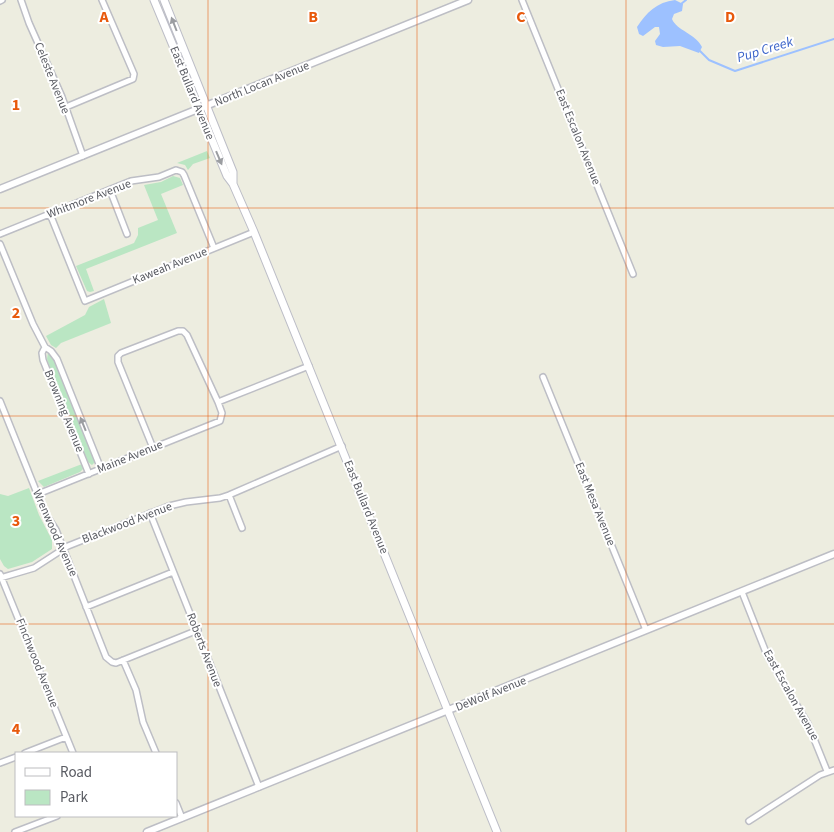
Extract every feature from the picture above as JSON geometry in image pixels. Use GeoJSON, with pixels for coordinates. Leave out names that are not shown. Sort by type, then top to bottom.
{"type":"FeatureCollection","features":[{"type":"Feature","properties":{"kind":"main road","name":"East Bullard Avenue"},"geometry":{"type":"LineString","coordinates":[[154,0],[233,172],[233,184],[342,446],[497,832]]}},
{"type":"Feature","properties":{"kind":"main road","name":"East Bullard Avenue"},"geometry":{"type":"LineString","coordinates":[[164,0],[203,108]]}},
{"type":"Feature","properties":{"kind":"street","name":"Celeste Avenue"},"geometry":{"type":"LineString","coordinates":[[21,0],[66,107],[82,156]]}},
{"type":"Feature","properties":{"kind":"street"},"geometry":{"type":"LineString","coordinates":[[66,107],[133,79],[134,74],[102,0]]}},
{"type":"Feature","properties":{"kind":"street","name":"North Locan Avenue"},"geometry":{"type":"LineString","coordinates":[[0,189],[468,0]]}},
{"type":"Feature","properties":{"kind":"street","name":"East Escalon Avenue"},"geometry":{"type":"LineString","coordinates":[[522,0],[633,274]]}},
{"type":"Feature","properties":{"kind":"street","name":"Whitmore Avenue"},"geometry":{"type":"LineString","coordinates":[[0,234],[131,181],[159,177],[180,170],[184,175],[214,248]]}},
{"type":"Feature","properties":{"kind":"street"},"geometry":{"type":"LineString","coordinates":[[110,190],[127,234]]}},
{"type":"Feature","properties":{"kind":"street","name":"Kaweah Avenue"},"geometry":{"type":"LineString","coordinates":[[50,214],[85,301],[254,232]]}},
{"type":"Feature","properties":{"kind":"street","name":"Browning Avenue"},"geometry":{"type":"LineString","coordinates":[[0,244],[32,324],[45,347],[57,359],[100,469]]}},
{"type":"Feature","properties":{"kind":"street"},"geometry":{"type":"LineString","coordinates":[[153,448],[118,362],[118,356],[121,353],[178,331],[183,331],[187,335],[218,402],[309,366]]}},
{"type":"Feature","properties":{"kind":"street","name":"Browning Avenue"},"geometry":{"type":"LineString","coordinates":[[45,347],[42,353],[43,360],[89,474]]}},
{"type":"Feature","properties":{"kind":"street","name":"East Mesa Avenue"},"geometry":{"type":"LineString","coordinates":[[544,377],[646,630]]}},
{"type":"Feature","properties":{"kind":"street","name":"Wrenwood Avenue"},"geometry":{"type":"LineString","coordinates":[[0,401],[63,549],[106,657],[116,663],[123,660]]}},
{"type":"Feature","properties":{"kind":"street","name":"Maine Avenue"},"geometry":{"type":"LineString","coordinates":[[38,494],[220,420],[222,413],[218,402]]}},
{"type":"Feature","properties":{"kind":"street","name":"Blackwood Avenue"},"geometry":{"type":"LineString","coordinates":[[1,576],[34,568],[63,549],[150,513],[178,503],[220,498],[229,495],[342,446]]}},
{"type":"Feature","properties":{"kind":"street"},"geometry":{"type":"LineString","coordinates":[[229,495],[242,528]]}},
{"type":"Feature","properties":{"kind":"street","name":"Roberts Avenue"},"geometry":{"type":"LineString","coordinates":[[150,513],[198,630],[215,680],[260,787]]}},
{"type":"Feature","properties":{"kind":"street","name":"DeWolf Avenue"},"geometry":{"type":"LineString","coordinates":[[147,832],[834,554]]}},
{"type":"Feature","properties":{"kind":"street"},"geometry":{"type":"LineString","coordinates":[[86,607],[173,572]]}},
{"type":"Feature","properties":{"kind":"street","name":"Finchwood Avenue"},"geometry":{"type":"LineString","coordinates":[[1,576],[73,752]]}},
{"type":"Feature","properties":{"kind":"street","name":"East Escalon Avenue"},"geometry":{"type":"LineString","coordinates":[[742,592],[767,655],[808,724],[827,771]]}},
{"type":"Feature","properties":{"kind":"street"},"geometry":{"type":"LineString","coordinates":[[156,752],[143,722],[136,690],[123,660],[198,630]]}},
{"type":"Feature","properties":{"kind":"street"},"geometry":{"type":"LineString","coordinates":[[28,752],[66,737]]}},
{"type":"Feature","properties":{"kind":"street"},"geometry":{"type":"LineString","coordinates":[[0,763],[15,756]]}},
{"type":"Feature","properties":{"kind":"street"},"geometry":{"type":"LineString","coordinates":[[748,821],[827,771],[834,770]]}},
{"type":"Feature","properties":{"kind":"street"},"geometry":{"type":"LineString","coordinates":[[178,808],[182,818]]}},
{"type":"Feature","properties":{"kind":"street"},"geometry":{"type":"LineString","coordinates":[[15,832],[53,817]]}},
{"type":"Feature","properties":{"kind":"green space"},"geometry":{"type":"Polygon","coordinates":[[[207,151],[210,158],[193,164],[188,170],[185,165],[177,163],[207,151]]]}},
{"type":"Feature","properties":{"kind":"green space"},"geometry":{"type":"Polygon","coordinates":[[[173,176],[180,178],[183,185],[161,194],[177,233],[86,269],[94,291],[87,291],[76,266],[134,243],[138,235],[138,228],[158,220],[144,185],[161,182],[173,176]]]}},
{"type":"Feature","properties":{"kind":"green space"},"geometry":{"type":"Polygon","coordinates":[[[104,299],[111,323],[61,343],[56,348],[51,345],[46,336],[85,315],[89,307],[104,299]]]}},
{"type":"Feature","properties":{"kind":"green space"},"geometry":{"type":"Polygon","coordinates":[[[48,352],[55,362],[95,459],[92,465],[88,462],[49,365],[47,359],[48,352]]]}},
{"type":"Feature","properties":{"kind":"green space"},"geometry":{"type":"Polygon","coordinates":[[[82,464],[83,469],[80,472],[44,487],[38,481],[82,464]]]}},
{"type":"Feature","properties":{"kind":"green space"},"geometry":{"type":"Polygon","coordinates":[[[29,488],[39,515],[52,540],[52,549],[32,562],[8,569],[0,559],[0,494],[8,496],[29,488]]]}},
{"type":"Feature","properties":{"kind":"water"},"geometry":{"type":"Polygon","coordinates":[[[675,0],[683,4],[682,11],[674,14],[672,19],[674,23],[699,42],[702,47],[699,53],[680,46],[663,47],[656,45],[655,41],[660,34],[659,27],[655,27],[643,36],[639,34],[637,27],[648,13],[663,3],[675,0]]]}},
{"type":"Feature","properties":{"kind":"waterway","name":"Pup Creek"},"geometry":{"type":"LineString","coordinates":[[681,4],[686,0]]}},
{"type":"Feature","properties":{"kind":"waterway","name":"Pup Creek"},"geometry":{"type":"LineString","coordinates":[[700,51],[709,60],[735,71],[834,39]]}}]}
